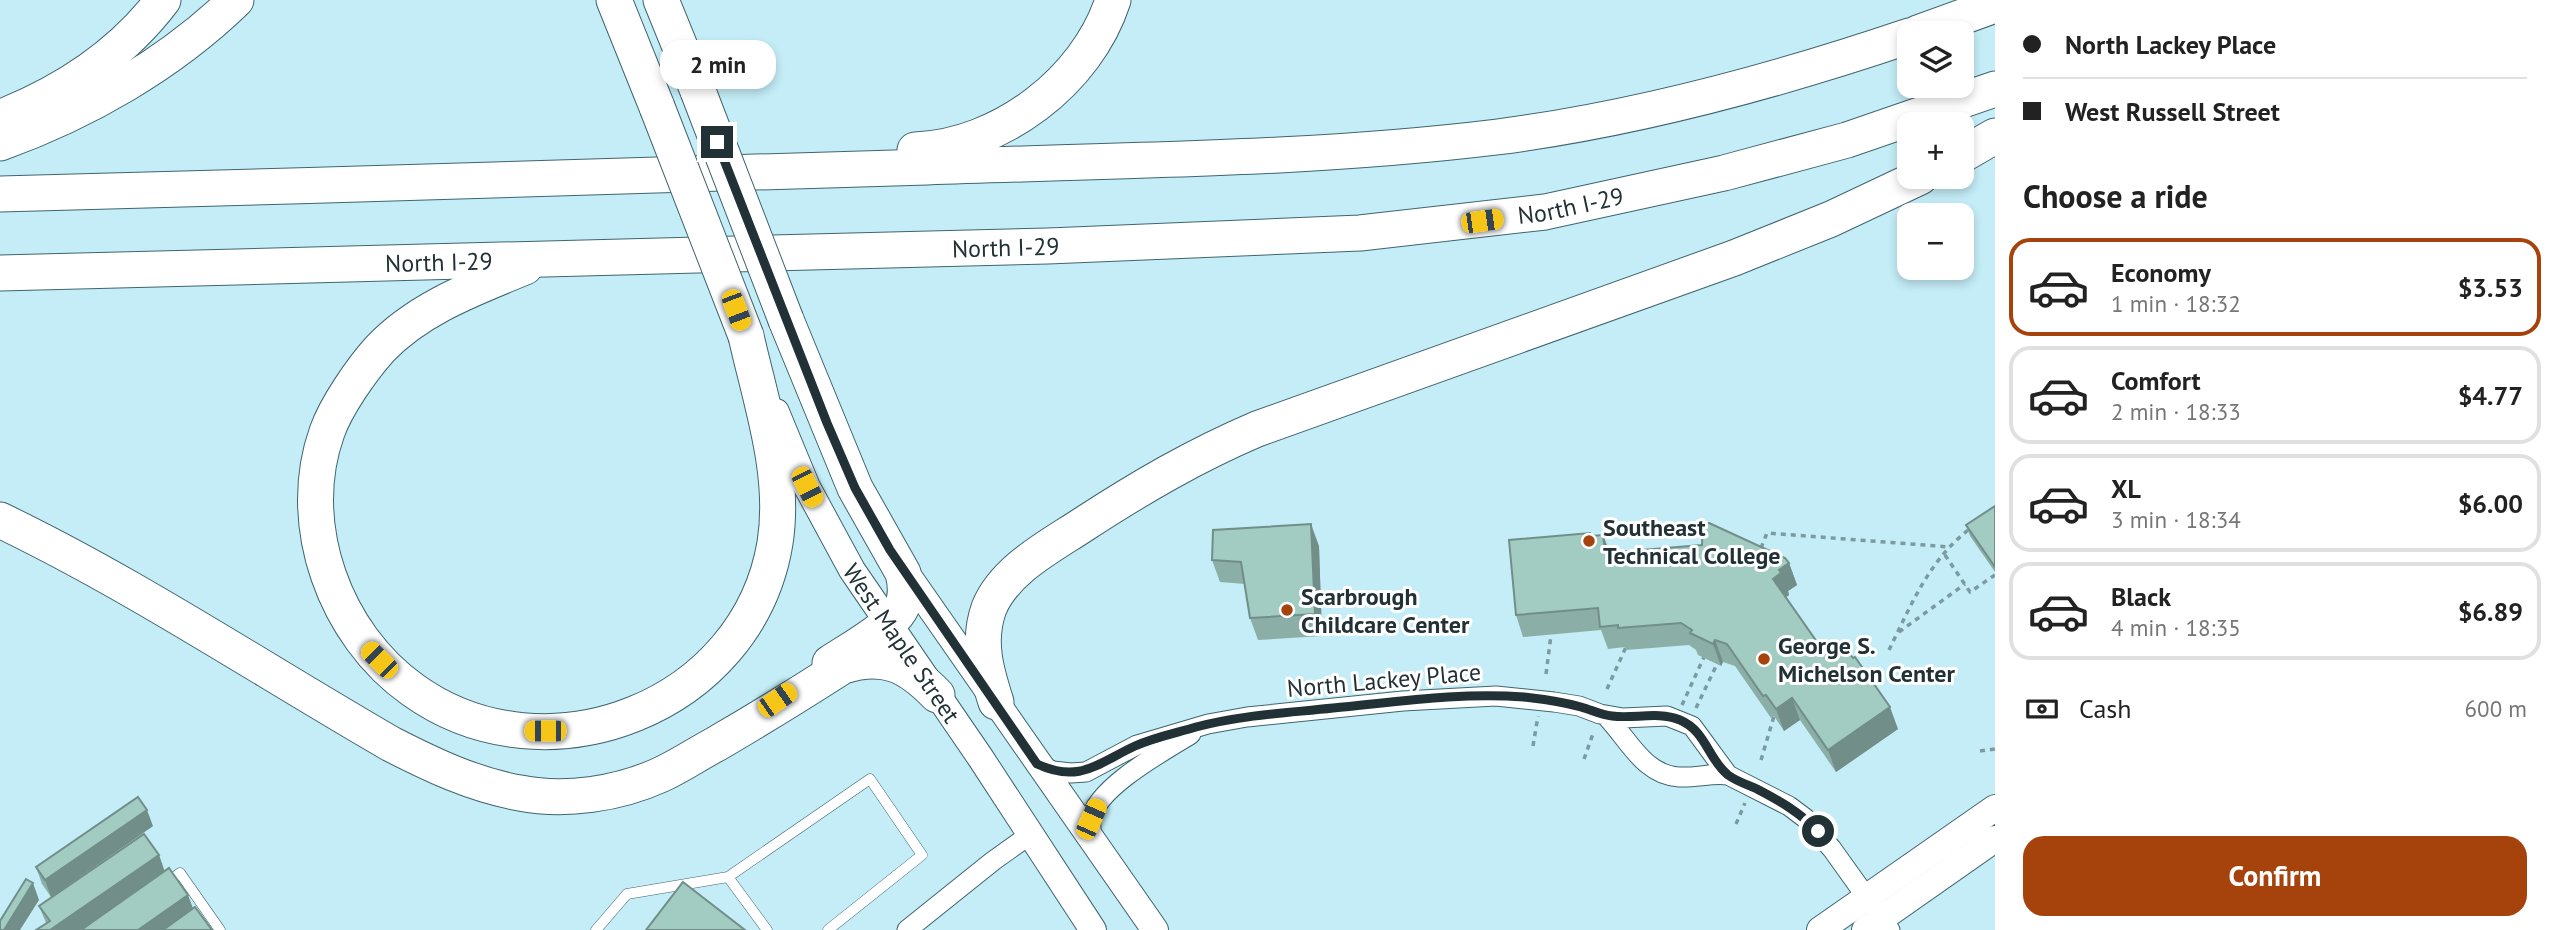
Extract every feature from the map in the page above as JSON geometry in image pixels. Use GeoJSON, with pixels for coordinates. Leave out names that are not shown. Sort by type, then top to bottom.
{"type":"FeatureCollection","features":[{"type":"Feature","properties":{"kind":"highway"},"geometry":{"type":"LineString","coordinates":[[0,118],[43,99],[87,73],[112,54],[163,0]]}},
{"type":"Feature","properties":{"kind":"highway"},"geometry":{"type":"LineString","coordinates":[[0,143],[91,103],[142,73],[194,37],[236,0]]}},
{"type":"Feature","properties":{"kind":"highway"},"geometry":{"type":"LineString","coordinates":[[543,260],[435,307],[381,348],[366,366],[328,429],[318,473],[316,500],[320,548],[338,600],[368,649],[390,672],[441,707],[470,719],[529,731],[572,730],[623,719],[652,707],[687,685],[724,651],[742,627],[768,572],[775,543],[778,513],[773,453],[746,336],[614,0]]}},
{"type":"Feature","properties":{"kind":"highway"},"geometry":{"type":"LineString","coordinates":[[661,0],[855,488],[903,573],[905,583],[905,596],[900,610],[888,624],[712,746]]}},
{"type":"Feature","properties":{"kind":"highway"},"geometry":{"type":"LineString","coordinates":[[681,0],[698,91]]}},
{"type":"Feature","properties":{"kind":"highway"},"geometry":{"type":"LineString","coordinates":[[771,173],[830,153],[936,149],[993,129],[1040,101],[1063,81],[1083,57],[1113,0]]}},
{"type":"Feature","properties":{"kind":"highway"},"geometry":{"type":"LineString","coordinates":[[1951,21],[1995,5]]}},
{"type":"Feature","properties":{"kind":"highway"},"geometry":{"type":"LineString","coordinates":[[0,194],[771,173],[1324,153],[1502,136],[1583,123],[1763,81],[1897,40]]}},
{"type":"Feature","properties":{"kind":"highway","name":"North I-29"},"geometry":{"type":"LineString","coordinates":[[0,272],[543,260],[1360,233],[1545,212],[1775,160],[1901,123],[1995,89]]}},
{"type":"Feature","properties":{"kind":"highway"},"geometry":{"type":"LineString","coordinates":[[1974,148],[1995,136]]}},
{"type":"Feature","properties":{"kind":"highway"},"geometry":{"type":"LineString","coordinates":[[996,702],[985,668],[982,646],[990,607],[1000,589],[1044,550],[1182,463],[1257,429],[1734,258],[1831,219],[1897,188]]}},
{"type":"Feature","properties":{"kind":"highway"},"geometry":{"type":"LineString","coordinates":[[0,520],[121,583],[391,744],[437,768],[475,782],[521,794],[552,796],[604,792],[659,775],[843,666],[859,661],[874,660],[904,668],[918,676],[937,695]]}},
{"type":"Feature","properties":{"kind":"main road","name":"West Maple Street"},"geometry":{"type":"LineString","coordinates":[[746,336],[807,487],[852,570],[1093,930]]}},
{"type":"Feature","properties":{"kind":"main road","name":"West Maple Street"},"geometry":{"type":"LineString","coordinates":[[890,550],[1155,930]]}},
{"type":"Feature","properties":{"kind":"main road"},"geometry":{"type":"LineString","coordinates":[[1876,919],[1995,808]]}},
{"type":"Feature","properties":{"kind":"main road"},"geometry":{"type":"LineString","coordinates":[[1820,930],[1876,919],[1995,839]]}},
{"type":"Feature","properties":{"kind":"street","name":"North Lackey Place"},"geometry":{"type":"LineString","coordinates":[[1037,764],[1053,771],[1086,772],[1137,745],[1208,724],[1247,717],[1376,704],[1496,696],[1554,702],[1601,721],[1657,772],[1681,777],[1710,773],[1728,775],[1789,806],[1805,818],[1832,849],[1876,919]]}},
{"type":"Feature","properties":{"kind":"street","name":"North Lackey Place"},"geometry":{"type":"LineString","coordinates":[[1601,721],[1668,716],[1681,721],[1700,734],[1728,775]]}},
{"type":"Feature","properties":{"kind":"street","name":"North Lackey Place"},"geometry":{"type":"LineString","coordinates":[[1092,842],[1091,819],[1106,795],[1161,753],[1208,724]]}},
{"type":"Feature","properties":{"kind":"street"},"geometry":{"type":"LineString","coordinates":[[907,930],[1031,834]]}},
{"type":"Feature","properties":{"kind":"lane"},"geometry":{"type":"LineString","coordinates":[[596,930],[627,894],[728,877],[870,779],[922,855],[828,930]]}},
{"type":"Feature","properties":{"kind":"lane"},"geometry":{"type":"LineString","coordinates":[[157,890],[180,873],[220,930]]}},
{"type":"Feature","properties":{"kind":"lane"},"geometry":{"type":"LineString","coordinates":[[728,877],[767,930]]}},
{"type":"Feature","properties":{"kind":"path"},"geometry":{"type":"LineString","coordinates":[[1889,650],[1930,569],[1960,536],[1978,523]]}},
{"type":"Feature","properties":{"kind":"path"},"geometry":{"type":"LineString","coordinates":[[1759,552],[1767,533],[1950,547]]}},
{"type":"Feature","properties":{"kind":"path"},"geometry":{"type":"LineString","coordinates":[[1944,554],[1970,592],[1995,575]]}},
{"type":"Feature","properties":{"kind":"path"},"geometry":{"type":"LineString","coordinates":[[1897,633],[1965,584]]}},
{"type":"Feature","properties":{"kind":"path"},"geometry":{"type":"LineString","coordinates":[[1546,674],[1551,635]]}},
{"type":"Feature","properties":{"kind":"path"},"geometry":{"type":"LineString","coordinates":[[1607,689],[1626,647]]}},
{"type":"Feature","properties":{"kind":"path"},"geometry":{"type":"LineString","coordinates":[[1679,710],[1704,657]]}},
{"type":"Feature","properties":{"kind":"path"},"geometry":{"type":"LineString","coordinates":[[1692,716],[1717,664]]}},
{"type":"Feature","properties":{"kind":"path"},"geometry":{"type":"LineString","coordinates":[[1534,746],[1538,712]]}},
{"type":"Feature","properties":{"kind":"path"},"geometry":{"type":"LineString","coordinates":[[1761,760],[1774,716]]}},
{"type":"Feature","properties":{"kind":"path"},"geometry":{"type":"LineString","coordinates":[[1584,759],[1601,721]]}},
{"type":"Feature","properties":{"kind":"path"},"geometry":{"type":"LineString","coordinates":[[1980,751],[1995,749]]}},
{"type":"Feature","properties":{"kind":"path"},"geometry":{"type":"LineString","coordinates":[[1736,824],[1747,798]]}},
{"type":"Feature","properties":{"kind":"building"},"geometry":{"type":"Polygon","coordinates":[[[1995,506],[1995,567],[1966,525],[1995,506]]]}},
{"type":"Feature","properties":{"kind":"building","name":"George S. Michelson Center"},"geometry":{"type":"Polygon","coordinates":[[[1709,523],[1785,558],[1789,563],[1779,570],[1781,573],[1773,579],[1829,659],[1845,648],[1855,657],[1890,707],[1828,750],[1792,698],[1776,709],[1766,695],[1763,696],[1727,644],[1715,640],[1713,644],[1690,633],[1692,630],[1681,623],[1600,627],[1598,608],[1516,615],[1509,540],[1590,533],[1590,536],[1603,535],[1605,553],[1702,545],[1703,524],[1709,523]]]}},
{"type":"Feature","properties":{"kind":"building","name":"Scarbrough Childcare Center"},"geometry":{"type":"Polygon","coordinates":[[[1311,524],[1315,614],[1250,618],[1241,562],[1212,560],[1213,530],[1311,524]]]}},
{"type":"Feature","properties":{"kind":"building"},"geometry":{"type":"Polygon","coordinates":[[[138,797],[147,810],[45,880],[36,867],[138,797]]]}},
{"type":"Feature","properties":{"kind":"building"},"geometry":{"type":"Polygon","coordinates":[[[144,834],[159,855],[50,930],[36,930],[50,921],[39,906],[144,834]]]}},
{"type":"Feature","properties":{"kind":"building"},"geometry":{"type":"Polygon","coordinates":[[[169,868],[188,895],[138,930],[81,930],[169,868]]]}},
{"type":"Feature","properties":{"kind":"building"},"geometry":{"type":"Polygon","coordinates":[[[26,879],[33,883],[4,930],[0,930],[0,921],[26,879]]]}},
{"type":"Feature","properties":{"kind":"building"},"geometry":{"type":"Polygon","coordinates":[[[683,882],[745,930],[646,930],[683,882]]]}},
{"type":"Feature","properties":{"kind":"building"},"geometry":{"type":"Polygon","coordinates":[[[195,907],[212,930],[163,930],[195,907]]]}},
{"type":"Feature","properties":{"kind":"place","name":"Southeast Technical College"},"geometry":{"type":"Point","coordinates":[1589,541]}},
{"type":"Feature","properties":{"kind":"place","name":"Scarbrough Childcare Center"},"geometry":{"type":"Point","coordinates":[1287,610]}},
{"type":"Feature","properties":{"kind":"place","name":"George S. Michelson Center"},"geometry":{"type":"Point","coordinates":[1764,659]}},
{"type":"Feature","properties":{"kind":"route"},"geometry":{"type":"LineString","coordinates":[[717,142],[855,488],[890,550],[1037,764],[1053,771],[1086,772],[1137,745],[1166,735],[1247,717],[1451,697],[1526,698],[1579,706],[1600,714],[1623,718],[1668,716],[1692,726],[1728,775],[1789,806],[1818,831]]}}]}
